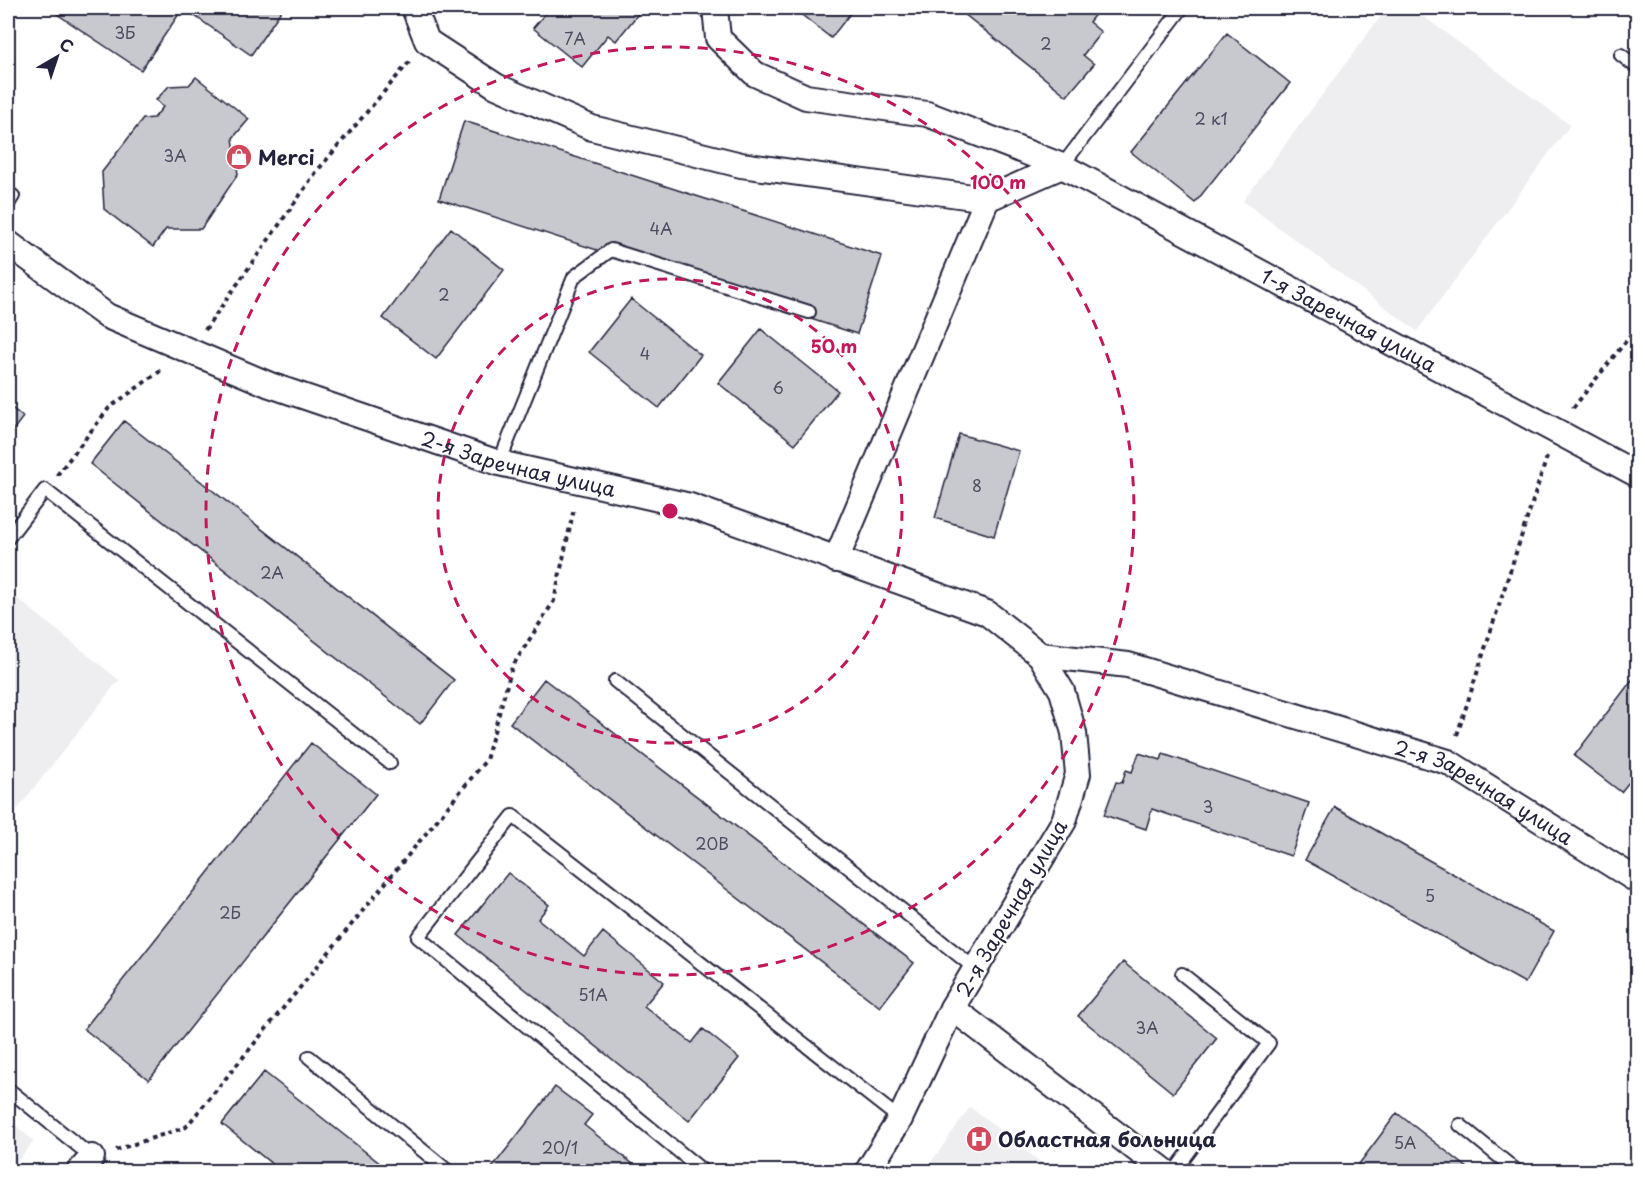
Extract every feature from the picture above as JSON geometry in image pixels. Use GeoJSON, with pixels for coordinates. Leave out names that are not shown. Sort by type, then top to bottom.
{"type":"FeatureCollection","features":[{"type":"Feature","properties":{"kind":"street"},"geometry":{"type":"LineString","coordinates":[[414,8],[427,41],[496,86],[592,128],[741,165],[987,199],[1062,166]]}},
{"type":"Feature","properties":{"kind":"street","name":"1-я Заречная улица"},"geometry":{"type":"LineString","coordinates":[[715,8],[718,38],[755,74],[806,97],[927,114],[1062,166],[1638,475]]}},
{"type":"Feature","properties":{"kind":"street"},"geometry":{"type":"LineString","coordinates":[[836,560],[987,199]]}},
{"type":"Feature","properties":{"kind":"street","name":"2-я Заречная улица"},"geometry":{"type":"LineString","coordinates":[[8,243],[107,316],[270,385],[499,463],[690,506],[987,613],[1040,655],[1062,691],[1074,733],[1078,774],[1064,821],[977,970],[952,1008],[1166,1172]]}},
{"type":"Feature","properties":{"kind":"street","name":"2-я Заречная улица"},"geometry":{"type":"LineString","coordinates":[[1040,655],[1128,665],[1448,762],[1638,881]]}},
{"type":"Feature","properties":{"kind":"street"},"geometry":{"type":"LineString","coordinates":[[867,1172],[900,1119],[925,1061],[952,1008]]}},
{"type":"Feature","properties":{"kind":"lane"},"geometry":{"type":"LineString","coordinates":[[1062,166],[1182,8]]}},
{"type":"Feature","properties":{"kind":"lane"},"geometry":{"type":"LineString","coordinates":[[1621,55],[1638,68]]}},
{"type":"Feature","properties":{"kind":"lane"},"geometry":{"type":"LineString","coordinates":[[499,463],[574,278],[611,250],[809,312]]}},
{"type":"Feature","properties":{"kind":"lane"},"geometry":{"type":"LineString","coordinates":[[8,538],[45,490],[390,763]]}},
{"type":"Feature","properties":{"kind":"lane"},"geometry":{"type":"LineString","coordinates":[[615,681],[977,970]]}},
{"type":"Feature","properties":{"kind":"lane"},"geometry":{"type":"LineString","coordinates":[[704,1172],[418,937],[513,816],[900,1119]]}},
{"type":"Feature","properties":{"kind":"lane"},"geometry":{"type":"LineString","coordinates":[[1174,1172],[1269,1043],[1182,974]]}},
{"type":"Feature","properties":{"kind":"lane"},"geometry":{"type":"LineString","coordinates":[[309,1057],[449,1172]]}},
{"type":"Feature","properties":{"kind":"lane"},"geometry":{"type":"LineString","coordinates":[[8,1089],[83,1168]]}},
{"type":"Feature","properties":{"kind":"lane"},"geometry":{"type":"LineString","coordinates":[[1460,1125],[1518,1172]]}},
{"type":"Feature","properties":{"kind":"path"},"geometry":{"type":"LineString","coordinates":[[45,490],[109,408],[191,350],[317,171],[427,41]]}},
{"type":"Feature","properties":{"kind":"path"},"geometry":{"type":"LineString","coordinates":[[1570,412],[1638,326]]}},
{"type":"Feature","properties":{"kind":"path"},"geometry":{"type":"LineString","coordinates":[[1448,762],[1550,450]]}},
{"type":"Feature","properties":{"kind":"path"},"geometry":{"type":"LineString","coordinates":[[83,1168],[186,1127],[486,760],[512,667],[554,601],[580,481]]}},
{"type":"Feature","properties":{"kind":"shaded area"},"geometry":{"type":"Polygon","coordinates":[[[1387,8],[1412,8],[1570,125],[1417,331],[1243,201],[1387,8]]]}},
{"type":"Feature","properties":{"kind":"shaded area"},"geometry":{"type":"Polygon","coordinates":[[[8,591],[119,680],[8,821],[8,591]]]}},
{"type":"Feature","properties":{"kind":"shaded area","name":"Областная больница"},"geometry":{"type":"Polygon","coordinates":[[[970,1107],[1052,1171],[925,1171],[970,1107]]]}},
{"type":"Feature","properties":{"kind":"shaded area"},"geometry":{"type":"Polygon","coordinates":[[[8,1119],[34,1141],[9,1172],[8,1171],[8,1119]]]}},
{"type":"Feature","properties":{"kind":"building"},"geometry":{"type":"Polygon","coordinates":[[[48,8],[183,8],[141,70],[48,8]]]}},
{"type":"Feature","properties":{"kind":"building"},"geometry":{"type":"Polygon","coordinates":[[[183,8],[283,8],[251,55],[183,8]]]}},
{"type":"Feature","properties":{"kind":"building"},"geometry":{"type":"Polygon","coordinates":[[[550,8],[643,8],[616,41],[608,35],[582,67],[533,28],[550,8]]]}},
{"type":"Feature","properties":{"kind":"building"},"geometry":{"type":"Polygon","coordinates":[[[793,8],[850,8],[853,10],[831,38],[793,8]]]}},
{"type":"Feature","properties":{"kind":"building"},"geometry":{"type":"Polygon","coordinates":[[[961,8],[1100,8],[1089,22],[1101,32],[1083,55],[1094,64],[1067,96],[959,10],[961,8]]]}},
{"type":"Feature","properties":{"kind":"building"},"geometry":{"type":"Polygon","coordinates":[[[1227,33],[1290,83],[1195,203],[1131,152],[1227,33]]]}},
{"type":"Feature","properties":{"kind":"building"},"geometry":{"type":"Polygon","coordinates":[[[196,77],[249,119],[233,138],[238,174],[201,229],[166,229],[153,247],[104,209],[102,172],[143,119],[154,118],[163,107],[156,100],[169,86],[189,85],[196,77]]]}},
{"type":"Feature","properties":{"kind":"building"},"geometry":{"type":"Polygon","coordinates":[[[464,121],[882,256],[857,334],[439,199],[464,121]]]}},
{"type":"Feature","properties":{"kind":"building"},"geometry":{"type":"Polygon","coordinates":[[[451,228],[504,270],[436,359],[383,318],[451,228]]]}},
{"type":"Feature","properties":{"kind":"building"},"geometry":{"type":"Polygon","coordinates":[[[631,299],[701,355],[659,408],[589,352],[631,299]]]}},
{"type":"Feature","properties":{"kind":"building"},"geometry":{"type":"Polygon","coordinates":[[[761,329],[838,391],[795,444],[718,383],[761,329]]]}},
{"type":"Feature","properties":{"kind":"building"},"geometry":{"type":"Polygon","coordinates":[[[8,405],[23,417],[8,437],[8,405]]]}},
{"type":"Feature","properties":{"kind":"building"},"geometry":{"type":"Polygon","coordinates":[[[124,421],[454,680],[420,724],[90,464],[124,421]]]}},
{"type":"Feature","properties":{"kind":"building"},"geometry":{"type":"Polygon","coordinates":[[[959,434],[1019,451],[994,536],[935,518],[959,434]]]}},
{"type":"Feature","properties":{"kind":"building"},"geometry":{"type":"Polygon","coordinates":[[[1635,676],[1638,678],[1638,771],[1621,792],[1574,756],[1635,676]]]}},
{"type":"Feature","properties":{"kind":"building"},"geometry":{"type":"Polygon","coordinates":[[[544,679],[914,963],[880,1007],[510,723],[544,679]]]}},
{"type":"Feature","properties":{"kind":"building"},"geometry":{"type":"Polygon","coordinates":[[[311,743],[376,794],[149,1080],[84,1029],[311,743]]]}},
{"type":"Feature","properties":{"kind":"building"},"geometry":{"type":"Polygon","coordinates":[[[1139,753],[1161,760],[1163,754],[1309,803],[1291,856],[1152,809],[1146,829],[1104,815],[1116,782],[1122,783],[1126,770],[1132,772],[1139,753]]]}},
{"type":"Feature","properties":{"kind":"building"},"geometry":{"type":"Polygon","coordinates":[[[1335,807],[1554,931],[1525,983],[1305,860],[1335,807]]]}},
{"type":"Feature","properties":{"kind":"building"},"geometry":{"type":"Polygon","coordinates":[[[508,873],[549,905],[538,919],[584,956],[603,932],[664,982],[644,1006],[692,1043],[703,1029],[739,1058],[689,1121],[458,935],[508,873]]]}},
{"type":"Feature","properties":{"kind":"building"},"geometry":{"type":"Polygon","coordinates":[[[1123,962],[1217,1038],[1173,1093],[1078,1016],[1123,962]]]}},
{"type":"Feature","properties":{"kind":"building"},"geometry":{"type":"Polygon","coordinates":[[[264,1072],[391,1172],[282,1172],[222,1124],[264,1072]]]}},
{"type":"Feature","properties":{"kind":"building"},"geometry":{"type":"Polygon","coordinates":[[[555,1087],[592,1115],[584,1125],[643,1172],[495,1172],[491,1169],[555,1087]]]}},
{"type":"Feature","properties":{"kind":"building"},"geometry":{"type":"Polygon","coordinates":[[[1397,1113],[1473,1172],[1353,1172],[1397,1113]]]}},
{"type":"Feature","properties":{"kind":"place","name":"Merci"},"geometry":{"type":"Point","coordinates":[239,157]}},
{"type":"Feature","properties":{"kind":"place","name":"Областная больница"},"geometry":{"type":"Point","coordinates":[979,1139]}}]}
